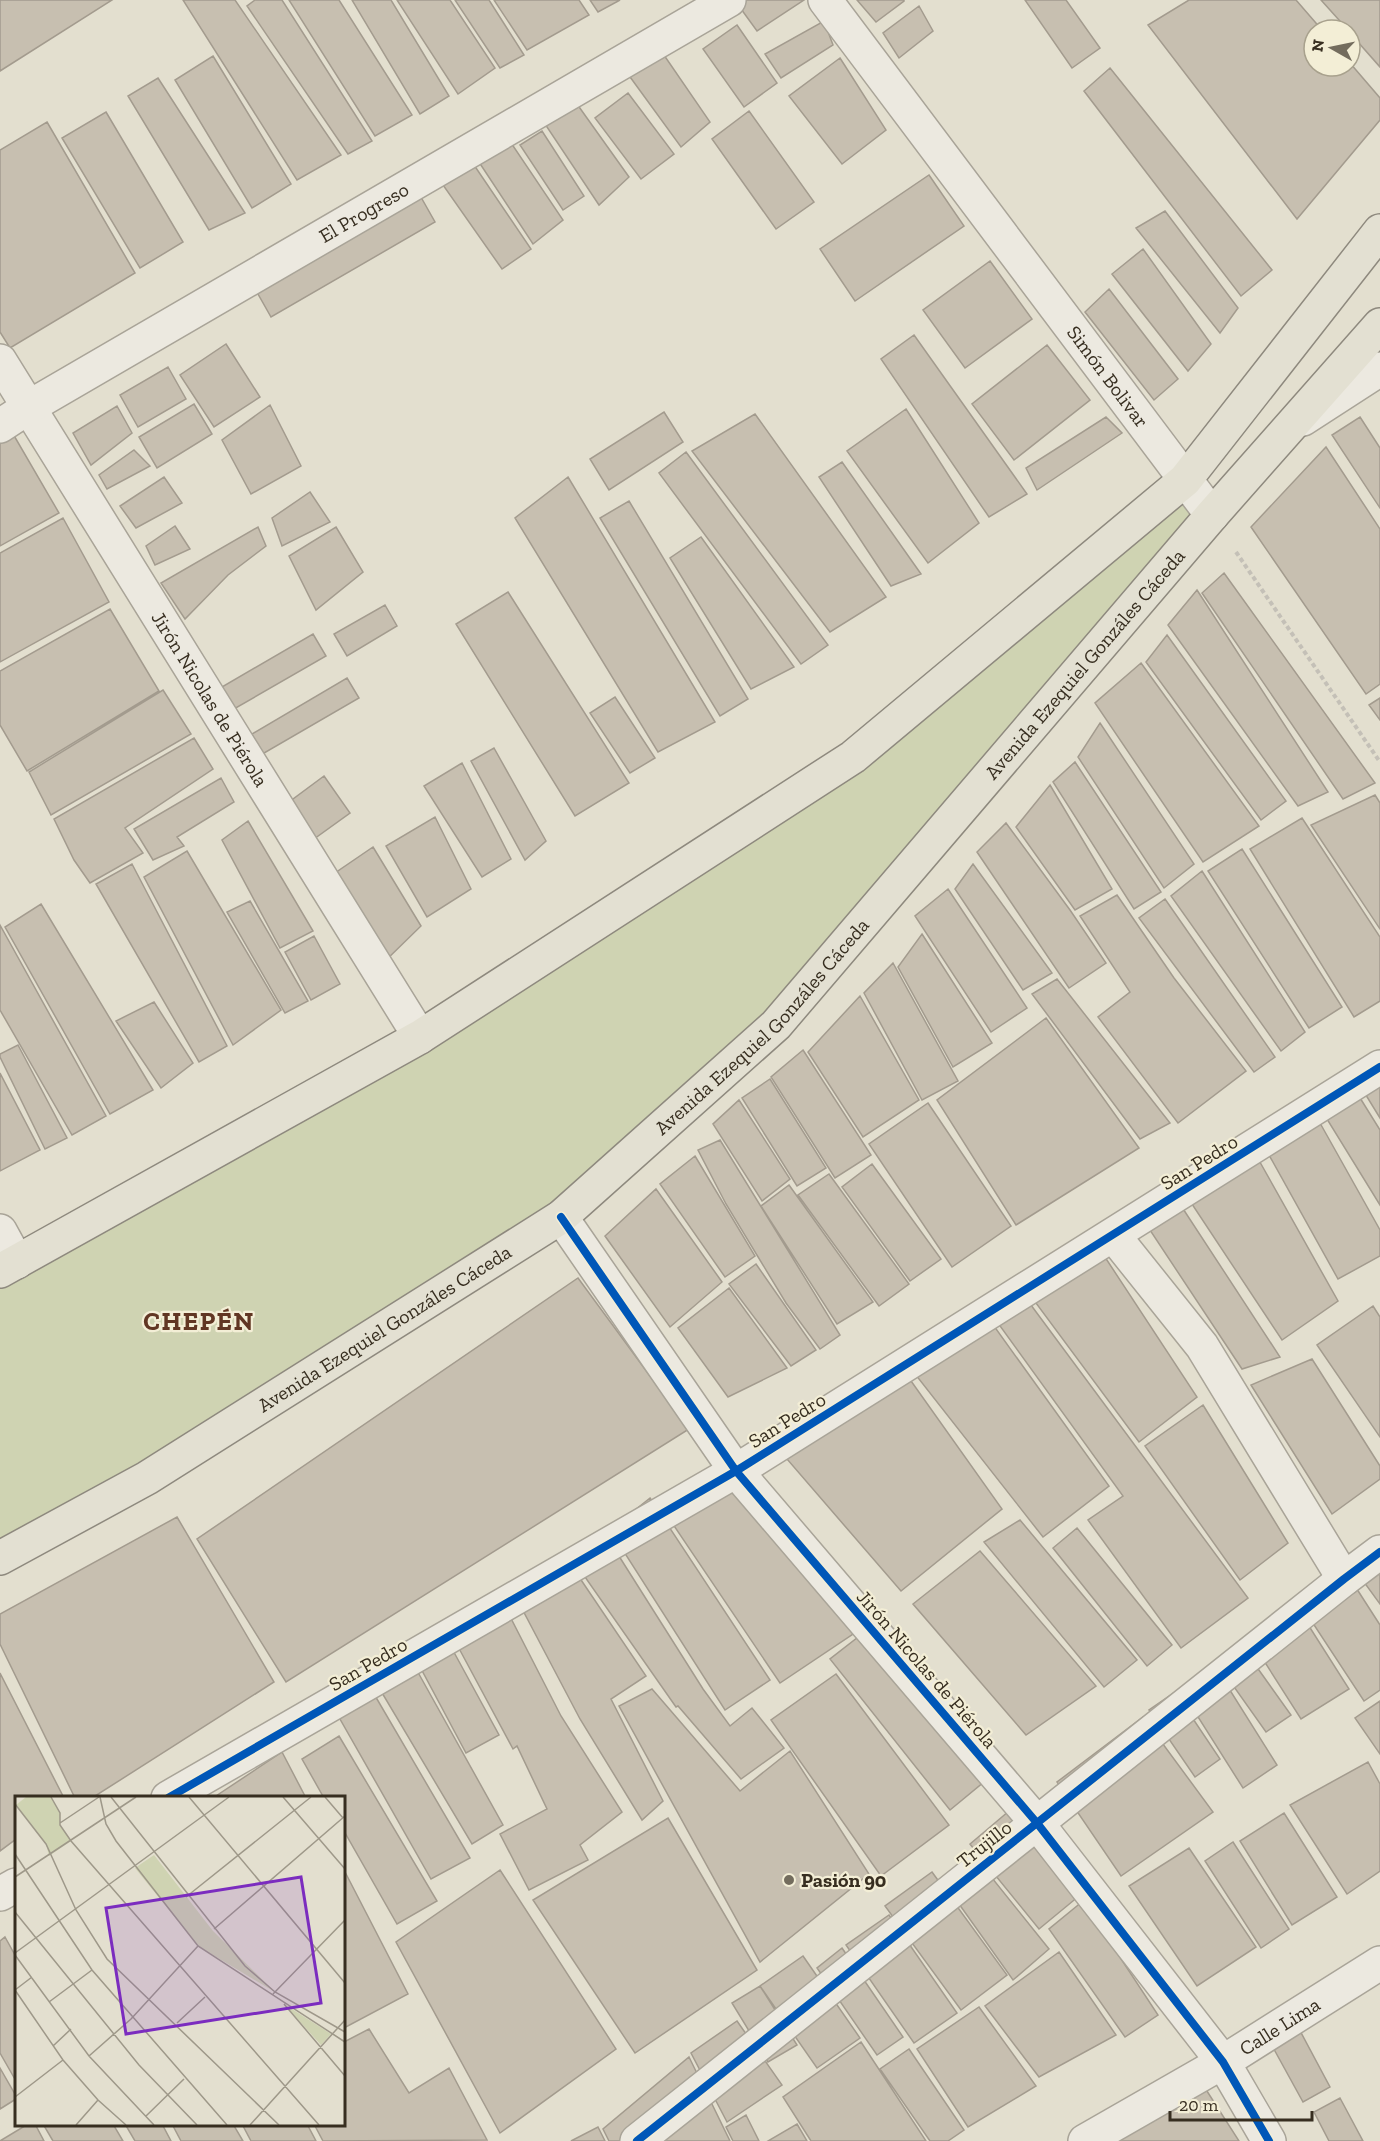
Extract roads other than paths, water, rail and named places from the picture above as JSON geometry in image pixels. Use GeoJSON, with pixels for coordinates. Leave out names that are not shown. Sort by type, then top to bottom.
{"type":"FeatureCollection","features":[{"type":"Feature","properties":{"kind":"main road"},"geometry":{"type":"LineString","coordinates":[[8,1267],[420,1037],[853,757],[1185,480],[1380,231]]}},
{"type":"Feature","properties":{"kind":"main road","name":"Avenida Ezequiel Gonzáles Cáceda"},"geometry":{"type":"LineString","coordinates":[[0,1558],[147,1478],[561,1216],[776,1025],[1212,515],[1380,325]]}},
{"type":"Feature","properties":{"kind":"street","name":"El Progreso"},"geometry":{"type":"LineString","coordinates":[[0,426],[729,0]]}},
{"type":"Feature","properties":{"kind":"street","name":"Simón Bolivar"},"geometry":{"type":"LineString","coordinates":[[825,0],[1212,515]]}},
{"type":"Feature","properties":{"kind":"street","name":"Jirón Nicolas de Piérola"},"geometry":{"type":"LineString","coordinates":[[0,361],[420,1037]]}},
{"type":"Feature","properties":{"kind":"street"},"geometry":{"type":"LineString","coordinates":[[1287,430],[1380,369]]}},
{"type":"Feature","properties":{"kind":"street","name":"San Pedro"},"geometry":{"type":"LineString","coordinates":[[170,1796],[736,1471],[1114,1236],[1380,1067]]}},
{"type":"Feature","properties":{"kind":"street","name":"Jirón Nicolas de Piérola"},"geometry":{"type":"LineString","coordinates":[[561,1216],[736,1471],[1037,1823],[1223,2062],[1269,2141]]}},
{"type":"Feature","properties":{"kind":"street"},"geometry":{"type":"LineString","coordinates":[[0,1232],[8,1267]]}},
{"type":"Feature","properties":{"kind":"street"},"geometry":{"type":"LineString","coordinates":[[1114,1236],[1202,1346],[1344,1578]]}},
{"type":"Feature","properties":{"kind":"street","name":"Trujillo"},"geometry":{"type":"LineString","coordinates":[[637,2141],[1344,1578],[1380,1552]]}},
{"type":"Feature","properties":{"kind":"street"},"geometry":{"type":"LineString","coordinates":[[0,1894],[15,1886]]}},
{"type":"Feature","properties":{"kind":"street","name":"Calle Lima"},"geometry":{"type":"LineString","coordinates":[[1085,2141],[1223,2062],[1380,1963]]}},
{"type":"Feature","properties":{"kind":"place","name":"Pasión 90"},"geometry":{"type":"Point","coordinates":[789,1880]}},
{"type":"Feature","properties":{"kind":"district","name":"CHEPÉN"},"geometry":{"type":"Point","coordinates":[199,1321]}}]}
